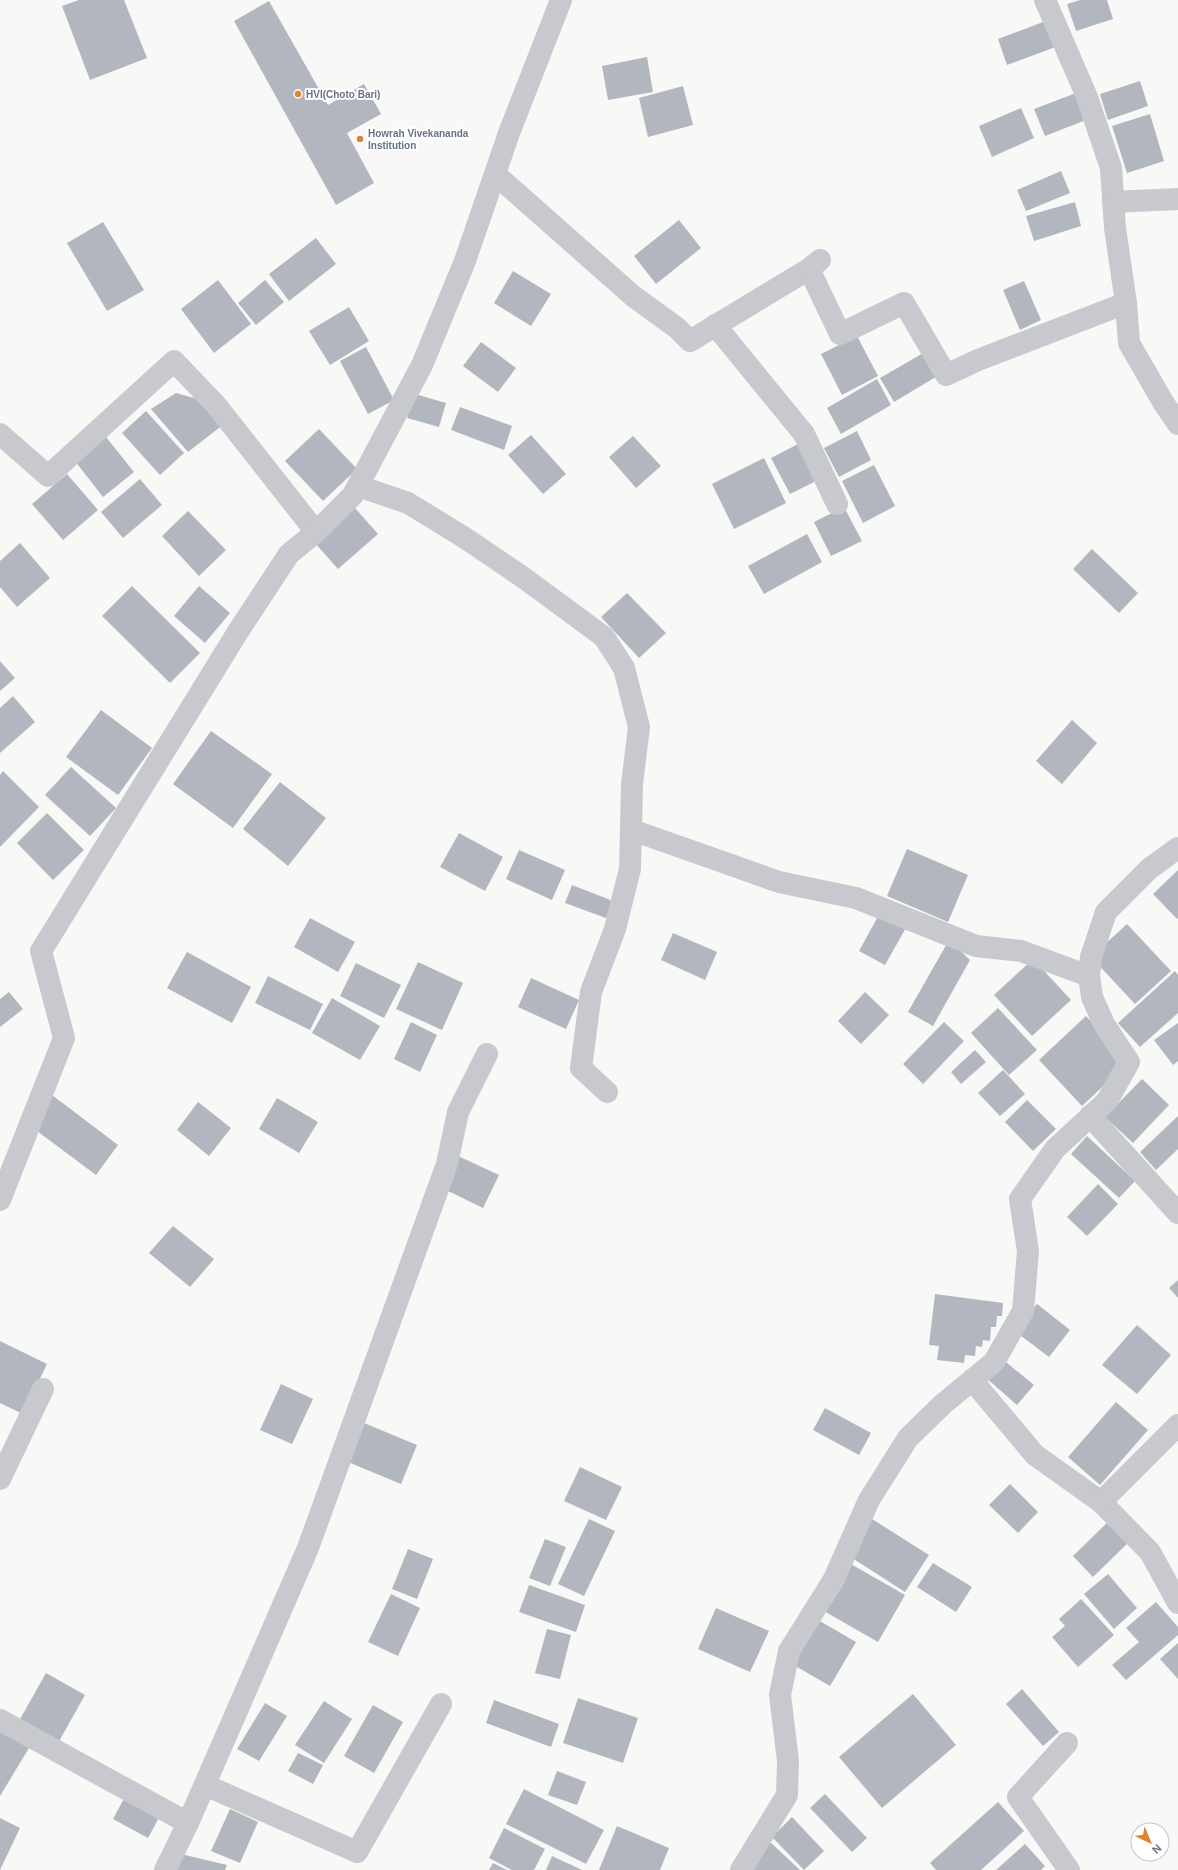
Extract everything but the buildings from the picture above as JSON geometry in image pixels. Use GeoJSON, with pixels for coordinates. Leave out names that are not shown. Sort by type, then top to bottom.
{"type":"FeatureCollection","features":[{"type":"Feature","properties":{"kind":"street"},"geometry":{"type":"LineString","coordinates":[[0,1200],[64,1038],[41,951],[288,554],[316,532],[353,495],[358,486],[422,365],[465,261],[509,133],[561,0]]}},
{"type":"Feature","properties":{"kind":"street"},"geometry":{"type":"LineString","coordinates":[[1045,0],[1086,97],[1111,168],[1113,202],[1126,303],[1129,343],[1163,402],[1178,424]]}},
{"type":"Feature","properties":{"kind":"street"},"geometry":{"type":"LineString","coordinates":[[495,174],[633,296],[677,328],[690,341],[815,264],[840,334],[904,303],[946,375],[978,360],[1126,303]]}},
{"type":"Feature","properties":{"kind":"street"},"geometry":{"type":"LineString","coordinates":[[1113,202],[1178,199]]}},
{"type":"Feature","properties":{"kind":"street"},"geometry":{"type":"LineString","coordinates":[[715,325],[804,434],[837,504]]}},
{"type":"Feature","properties":{"kind":"street"},"geometry":{"type":"LineString","coordinates":[[0,434],[48,476],[174,360],[216,405],[316,532]]}},
{"type":"Feature","properties":{"kind":"street"},"geometry":{"type":"LineString","coordinates":[[358,486],[408,503],[517,574],[604,637],[624,668],[639,726],[632,784],[630,869],[615,929],[591,992],[581,1068],[607,1092]]}},
{"type":"Feature","properties":{"kind":"street"},"geometry":{"type":"LineString","coordinates":[[632,830],[779,882],[856,898],[976,946],[1021,951],[1089,976]]}},
{"type":"Feature","properties":{"kind":"street"},"geometry":{"type":"LineString","coordinates":[[742,1870],[787,1795],[788,1761],[780,1695],[789,1651],[834,1579],[869,1500],[908,1438],[943,1404],[994,1362],[1023,1311],[1028,1251],[1020,1199],[1055,1149],[1107,1101],[1129,1062],[1104,1024],[1092,997],[1089,976],[1091,957],[1106,912],[1149,869],[1178,848]]}},
{"type":"Feature","properties":{"kind":"street"},"geometry":{"type":"LineString","coordinates":[[165,1870],[205,1785],[308,1548],[447,1164],[458,1112],[487,1054]]}},
{"type":"Feature","properties":{"kind":"street"},"geometry":{"type":"LineString","coordinates":[[1090,1116],[1178,1213]]}},
{"type":"Feature","properties":{"kind":"street"},"geometry":{"type":"LineString","coordinates":[[972,1380],[1035,1455],[1101,1502],[1150,1552],[1178,1601]]}},
{"type":"Feature","properties":{"kind":"street"},"geometry":{"type":"LineString","coordinates":[[0,1479],[43,1389]]}},
{"type":"Feature","properties":{"kind":"street"},"geometry":{"type":"LineString","coordinates":[[1101,1502],[1178,1425]]}},
{"type":"Feature","properties":{"kind":"street"},"geometry":{"type":"LineString","coordinates":[[205,1785],[357,1852],[441,1704]]}},
{"type":"Feature","properties":{"kind":"street"},"geometry":{"type":"LineString","coordinates":[[0,1720],[188,1823]]}},
{"type":"Feature","properties":{"kind":"street"},"geometry":{"type":"LineString","coordinates":[[1067,1743],[1018,1798],[1069,1870]]}},
{"type":"Feature","properties":{"kind":"place","name":"HVI(Choto Bari)"},"geometry":{"type":"Point","coordinates":[298,94]}},
{"type":"Feature","properties":{"kind":"place","name":"Howrah Vivekananda Institution"},"geometry":{"type":"Point","coordinates":[360,139]}}]}
